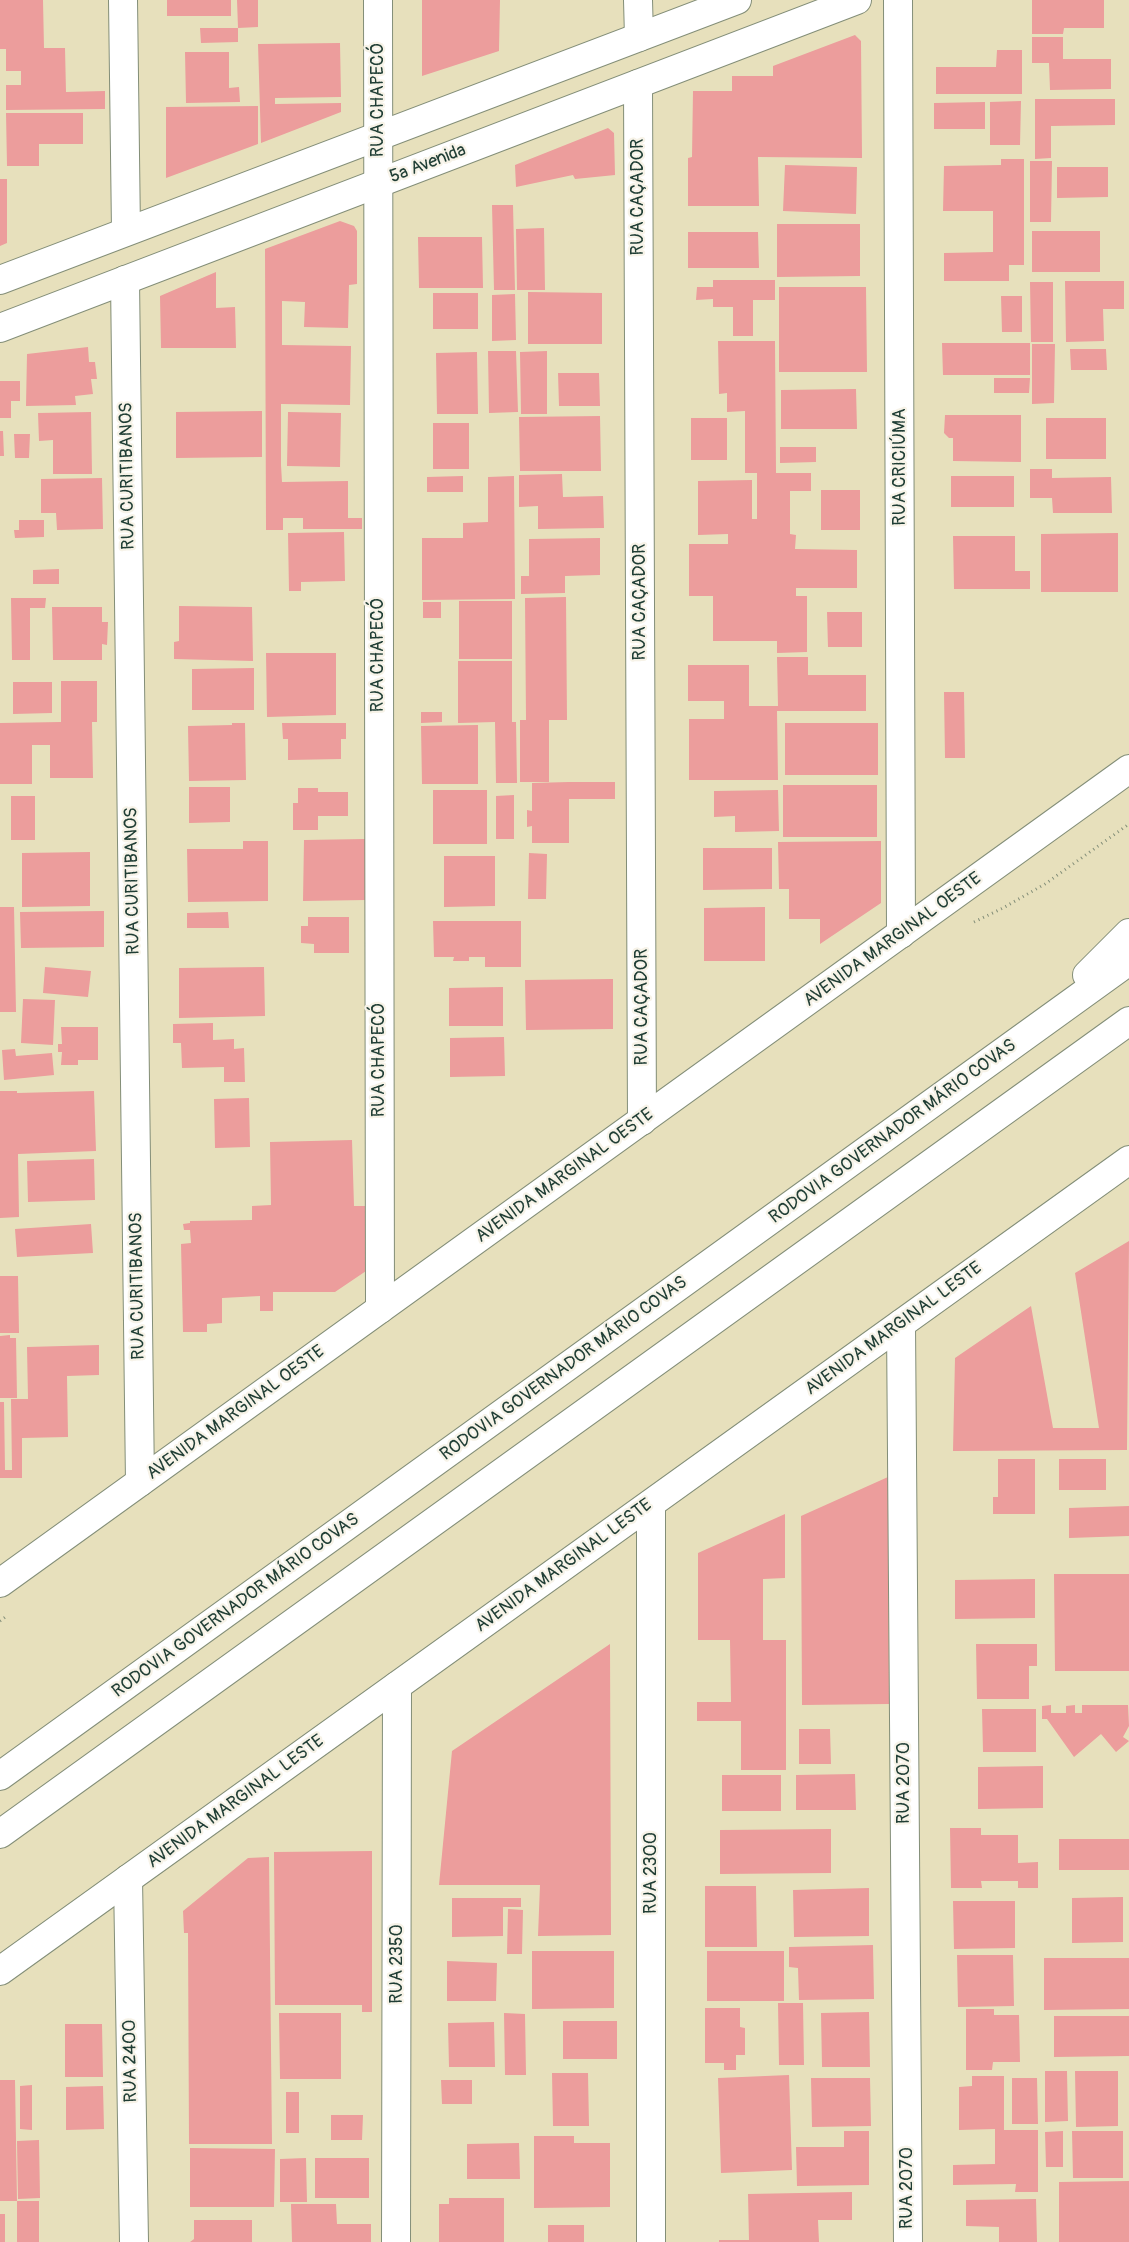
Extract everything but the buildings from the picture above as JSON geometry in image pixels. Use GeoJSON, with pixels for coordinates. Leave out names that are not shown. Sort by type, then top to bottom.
{"type":"FeatureCollection","features":[{"type":"Feature","properties":{"kind":"main road"},"geometry":{"type":"LineString","coordinates":[[123,0],[126,231]]}},
{"type":"Feature","properties":{"kind":"main road","name":"RUA CHAPECÓ"},"geometry":{"type":"LineString","coordinates":[[378,0],[380,1309]]}},
{"type":"Feature","properties":{"kind":"main road"},"geometry":{"type":"LineString","coordinates":[[638,0],[639,37]]}},
{"type":"Feature","properties":{"kind":"main road"},"geometry":{"type":"LineString","coordinates":[[0,280],[737,0]]}},
{"type":"Feature","properties":{"kind":"main road","name":"5ª Avenida"},"geometry":{"type":"LineString","coordinates":[[0,328],[856,0]]}},
{"type":"Feature","properties":{"kind":"main road","name":"RUA CRICIÚMA"},"geometry":{"type":"LineString","coordinates":[[898,0],[901,934]]}},
{"type":"Feature","properties":{"kind":"main road","name":"RUA CAÇADOR"},"geometry":{"type":"LineString","coordinates":[[638,84],[642,1121]]}},
{"type":"Feature","properties":{"kind":"main road","name":"RUA CURITIBANOS"},"geometry":{"type":"LineString","coordinates":[[125,280],[140,1482]]}},
{"type":"Feature","properties":{"kind":"main road","name":"AVENIDA MARGINAL OESTE"},"geometry":{"type":"LineString","coordinates":[[0,1583],[1129,769]]}},
{"type":"Feature","properties":{"kind":"main road"},"geometry":{"type":"LineString","coordinates":[[1024,1037],[1129,934]]}},
{"type":"Feature","properties":{"kind":"main road","name":"RODOVIA GOVERNADOR MÁRIO COVAS"},"geometry":{"type":"LineString","coordinates":[[0,1776],[1129,962]]}},
{"type":"Feature","properties":{"kind":"main road"},"geometry":{"type":"LineString","coordinates":[[0,1834],[1129,1021]]}},
{"type":"Feature","properties":{"kind":"main road"},"geometry":{"type":"LineString","coordinates":[[1082,1054],[1129,1028]]}},
{"type":"Feature","properties":{"kind":"main road","name":"AVENIDA MARGINAL LESTE"},"geometry":{"type":"LineString","coordinates":[[0,1971],[1129,1160]]}},
{"type":"Feature","properties":{"kind":"main road","name":"RUA 2070"},"geometry":{"type":"LineString","coordinates":[[901,1324],[908,2242]]}},
{"type":"Feature","properties":{"kind":"main road","name":"RUA 2300"},"geometry":{"type":"LineString","coordinates":[[651,1504],[651,2242]]}},
{"type":"Feature","properties":{"kind":"main road","name":"RUA 2350"},"geometry":{"type":"LineString","coordinates":[[396,2242],[397,1686]]}},
{"type":"Feature","properties":{"kind":"main road","name":"RUA 2400"},"geometry":{"type":"LineString","coordinates":[[128,1879],[134,2242]]}}]}
